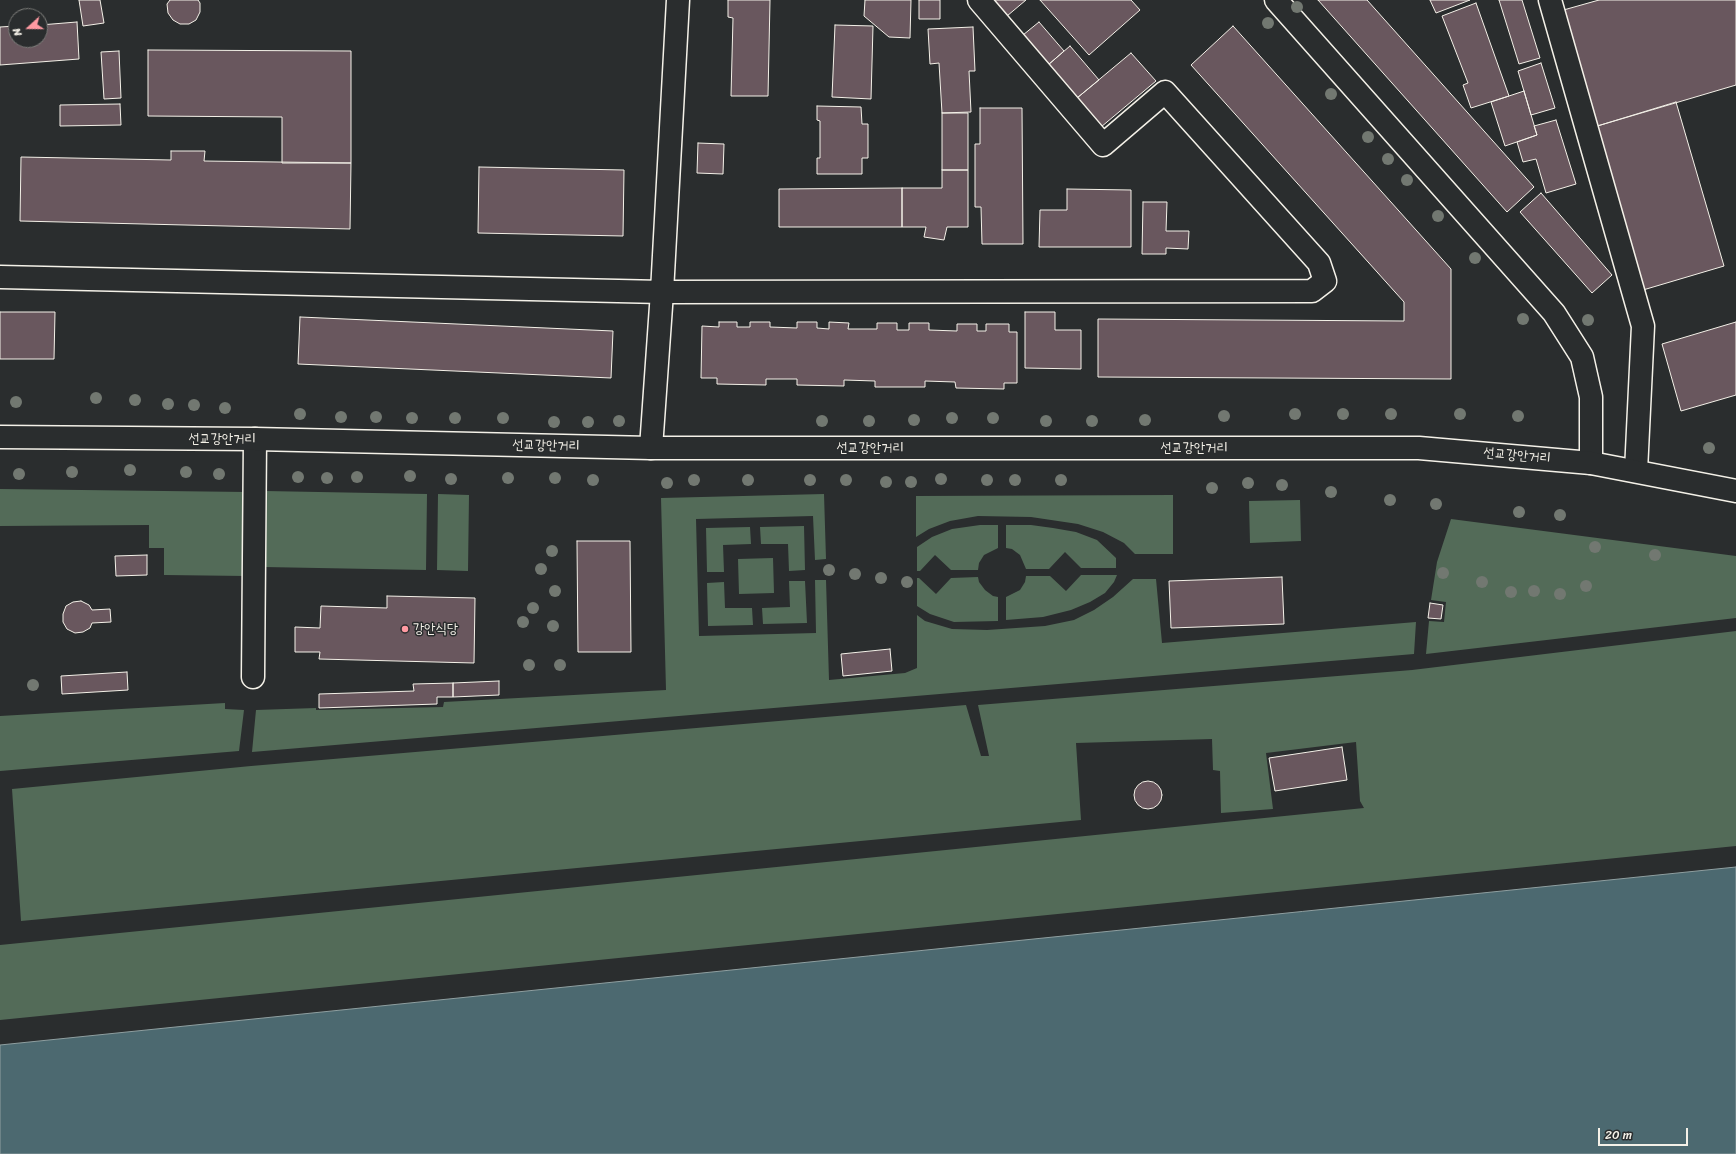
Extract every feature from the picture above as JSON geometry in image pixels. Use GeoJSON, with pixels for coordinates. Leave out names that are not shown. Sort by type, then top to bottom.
{"type":"FeatureCollection","features":[{"type":"Feature","properties":{"kind":"street"},"geometry":{"type":"LineString","coordinates":[[651,448],[662,292],[678,0]]}},
{"type":"Feature","properties":{"kind":"street"},"geometry":{"type":"LineString","coordinates":[[0,277],[662,292],[1312,291],[1325,281],[1319,263],[1165,92],[1103,145],[979,0]]}},
{"type":"Feature","properties":{"kind":"street"},"geometry":{"type":"LineString","coordinates":[[1276,0],[1554,313],[1582,357],[1591,397],[1592,463]]}},
{"type":"Feature","properties":{"kind":"street"},"geometry":{"type":"LineString","coordinates":[[1550,0],[1643,326],[1636,471]]}},
{"type":"Feature","properties":{"kind":"street","name":"선교강안거리"},"geometry":{"type":"LineString","coordinates":[[0,437],[255,439],[651,448],[1419,448],[1592,463],[1736,491]]}},
{"type":"Feature","properties":{"kind":"street"},"geometry":{"type":"LineString","coordinates":[[253,677],[255,439]]}},
{"type":"Feature","properties":{"kind":"green space"},"geometry":{"type":"Polygon","coordinates":[[[0,489],[247,492],[246,576],[164,575],[164,548],[149,548],[149,525],[0,526],[0,489]]]}},
{"type":"Feature","properties":{"kind":"green space"},"geometry":{"type":"Polygon","coordinates":[[[265,491],[427,494],[426,570],[264,567],[265,491]]]}},
{"type":"Feature","properties":{"kind":"green space"},"geometry":{"type":"Polygon","coordinates":[[[438,494],[469,495],[468,571],[437,570],[438,494]]]}},
{"type":"Feature","properties":{"kind":"green space"},"geometry":{"type":"Polygon","coordinates":[[[824,494],[826,559],[815,560],[813,516],[696,519],[699,636],[816,633],[815,580],[826,580],[829,680],[905,673],[917,668],[917,615],[925,621],[952,629],[987,630],[1045,626],[1074,620],[1094,610],[1113,597],[1133,579],[1156,579],[1162,643],[1416,622],[1414,654],[252,752],[256,710],[443,707],[444,702],[666,690],[661,498],[824,494]]]}},
{"type":"Feature","properties":{"kind":"green space"},"geometry":{"type":"Polygon","coordinates":[[[1173,495],[1173,554],[1135,554],[1124,543],[1103,532],[1078,524],[1031,517],[978,516],[950,521],[929,529],[916,537],[916,496],[1173,495]]]}},
{"type":"Feature","properties":{"kind":"green space"},"geometry":{"type":"Polygon","coordinates":[[[1300,500],[1301,541],[1250,543],[1249,501],[1300,500]]]}},
{"type":"Feature","properties":{"kind":"green space"},"geometry":{"type":"Polygon","coordinates":[[[1451,519],[1736,556],[1736,618],[1426,654],[1429,621],[1444,622],[1446,602],[1431,600],[1437,562],[1451,519]]]}},
{"type":"Feature","properties":{"kind":"green space"},"geometry":{"type":"Polygon","coordinates":[[[980,525],[998,525],[998,548],[984,555],[979,563],[978,570],[951,570],[935,555],[920,571],[917,571],[917,547],[932,537],[952,529],[980,525]]]}},
{"type":"Feature","properties":{"kind":"green space"},"geometry":{"type":"Polygon","coordinates":[[[1006,525],[1031,525],[1053,528],[1076,532],[1097,540],[1116,558],[1116,568],[1081,568],[1065,552],[1049,569],[1026,569],[1020,555],[1012,549],[1006,548],[1006,525]]]}},
{"type":"Feature","properties":{"kind":"green space"},"geometry":{"type":"Polygon","coordinates":[[[804,526],[805,570],[789,571],[788,544],[761,544],[760,527],[804,526]]]}},
{"type":"Feature","properties":{"kind":"green space"},"geometry":{"type":"Polygon","coordinates":[[[750,527],[751,544],[723,545],[724,572],[707,572],[706,528],[750,527]]]}},
{"type":"Feature","properties":{"kind":"green space"},"geometry":{"type":"Polygon","coordinates":[[[773,558],[774,593],[739,594],[738,559],[773,558]]]}},
{"type":"Feature","properties":{"kind":"green space"},"geometry":{"type":"Polygon","coordinates":[[[1081,575],[1117,575],[1114,582],[1105,593],[1090,602],[1071,610],[1043,617],[1006,620],[1006,597],[1020,590],[1025,582],[1026,576],[1050,576],[1066,591],[1081,575]]]}},
{"type":"Feature","properties":{"kind":"green space"},"geometry":{"type":"Polygon","coordinates":[[[978,577],[979,582],[985,590],[993,596],[998,597],[998,621],[954,622],[930,614],[917,606],[917,578],[919,578],[936,594],[951,578],[978,577]]]}},
{"type":"Feature","properties":{"kind":"green space"},"geometry":{"type":"Polygon","coordinates":[[[789,581],[805,581],[807,623],[763,624],[762,608],[790,607],[789,581]]]}},
{"type":"Feature","properties":{"kind":"green space"},"geometry":{"type":"Polygon","coordinates":[[[724,582],[725,608],[752,608],[753,625],[708,626],[707,583],[724,582]]]}},
{"type":"Feature","properties":{"kind":"green space"},"geometry":{"type":"Polygon","coordinates":[[[1736,631],[1736,846],[0,1020],[0,945],[1364,808],[1360,801],[1356,742],[1266,753],[1273,809],[1221,813],[1220,771],[1213,770],[1212,739],[1076,743],[1081,820],[21,921],[12,789],[251,766],[966,705],[981,756],[989,756],[978,705],[1412,670],[1736,631]]]}},
{"type":"Feature","properties":{"kind":"green space"},"geometry":{"type":"Polygon","coordinates":[[[225,703],[225,709],[244,710],[239,751],[0,771],[0,716],[225,703]]]}},
{"type":"Feature","properties":{"kind":"water"},"geometry":{"type":"Polygon","coordinates":[[[1736,867],[1736,1154],[0,1154],[0,1045],[1736,867]]]}},
{"type":"Feature","properties":{"kind":"building"},"geometry":{"type":"Polygon","coordinates":[[[79,0],[100,0],[104,23],[83,26],[79,0]]]}},
{"type":"Feature","properties":{"kind":"building"},"geometry":{"type":"Polygon","coordinates":[[[170,0],[198,0],[200,3],[200,12],[196,20],[189,24],[180,24],[173,20],[168,13],[167,4],[170,0]]]}},
{"type":"Feature","properties":{"kind":"building"},"geometry":{"type":"Polygon","coordinates":[[[728,0],[770,0],[768,96],[731,96],[733,18],[728,17],[728,0]]]}},
{"type":"Feature","properties":{"kind":"building"},"geometry":{"type":"Polygon","coordinates":[[[865,0],[911,0],[910,38],[889,37],[864,16],[865,0]]]}},
{"type":"Feature","properties":{"kind":"building"},"geometry":{"type":"Polygon","coordinates":[[[919,0],[940,0],[940,19],[919,19],[919,0]]]}},
{"type":"Feature","properties":{"kind":"building"},"geometry":{"type":"Polygon","coordinates":[[[993,0],[1026,0],[1007,16],[993,0]]]}},
{"type":"Feature","properties":{"kind":"building"},"geometry":{"type":"Polygon","coordinates":[[[1040,0],[1131,0],[1140,10],[1089,55],[1040,0]]]}},
{"type":"Feature","properties":{"kind":"building"},"geometry":{"type":"Polygon","coordinates":[[[1318,0],[1367,0],[1534,187],[1507,212],[1318,0]]]}},
{"type":"Feature","properties":{"kind":"building"},"geometry":{"type":"Polygon","coordinates":[[[1430,0],[1470,0],[1436,13],[1430,0]]]}},
{"type":"Feature","properties":{"kind":"building"},"geometry":{"type":"Polygon","coordinates":[[[1499,0],[1522,0],[1540,58],[1519,64],[1499,0]]]}},
{"type":"Feature","properties":{"kind":"building"},"geometry":{"type":"Polygon","coordinates":[[[1599,0],[1736,0],[1736,85],[1594,127],[1560,11],[1599,0]]]}},
{"type":"Feature","properties":{"kind":"building"},"geometry":{"type":"Polygon","coordinates":[[[1476,3],[1509,96],[1471,108],[1463,85],[1468,83],[1442,16],[1476,3]]]}},
{"type":"Feature","properties":{"kind":"building"},"geometry":{"type":"Polygon","coordinates":[[[77,22],[79,59],[0,65],[0,27],[8,26],[8,48],[48,48],[48,24],[77,22]]]}},
{"type":"Feature","properties":{"kind":"building"},"geometry":{"type":"Polygon","coordinates":[[[1039,22],[1064,51],[1048,65],[1023,35],[1039,22]]]}},
{"type":"Feature","properties":{"kind":"building"},"geometry":{"type":"Polygon","coordinates":[[[835,25],[873,26],[871,99],[832,97],[835,25]]]}},
{"type":"Feature","properties":{"kind":"building"},"geometry":{"type":"Polygon","coordinates":[[[1233,26],[1451,269],[1451,379],[1098,377],[1098,319],[1404,321],[1404,302],[1191,65],[1233,26]]]}},
{"type":"Feature","properties":{"kind":"building"},"geometry":{"type":"Polygon","coordinates":[[[973,27],[975,71],[969,71],[971,112],[942,113],[939,63],[930,64],[928,29],[973,27]]]}},
{"type":"Feature","properties":{"kind":"building"},"geometry":{"type":"Polygon","coordinates":[[[1070,46],[1099,80],[1077,98],[1048,65],[1070,46]]]}},
{"type":"Feature","properties":{"kind":"building"},"geometry":{"type":"Polygon","coordinates":[[[148,50],[351,51],[351,163],[282,163],[282,117],[148,116],[148,50]]]}},
{"type":"Feature","properties":{"kind":"building"},"geometry":{"type":"Polygon","coordinates":[[[119,51],[121,98],[104,99],[101,52],[119,51]]]}},
{"type":"Feature","properties":{"kind":"building"},"geometry":{"type":"Polygon","coordinates":[[[1131,53],[1156,81],[1101,127],[1077,98],[1131,53]]]}},
{"type":"Feature","properties":{"kind":"building"},"geometry":{"type":"Polygon","coordinates":[[[1541,63],[1555,108],[1531,115],[1518,71],[1541,63]]]}},
{"type":"Feature","properties":{"kind":"building"},"geometry":{"type":"Polygon","coordinates":[[[1524,91],[1537,135],[1505,146],[1491,102],[1524,91]]]}},
{"type":"Feature","properties":{"kind":"building"},"geometry":{"type":"Polygon","coordinates":[[[1676,102],[1724,266],[1643,290],[1594,127],[1676,102]]]}},
{"type":"Feature","properties":{"kind":"building"},"geometry":{"type":"Polygon","coordinates":[[[120,104],[121,125],[60,126],[60,105],[120,104]]]}},
{"type":"Feature","properties":{"kind":"building"},"geometry":{"type":"Polygon","coordinates":[[[817,106],[861,107],[862,124],[868,124],[868,158],[862,158],[862,174],[817,174],[817,158],[820,158],[820,121],[817,120],[817,106]]]}},
{"type":"Feature","properties":{"kind":"building"},"geometry":{"type":"Polygon","coordinates":[[[980,108],[1022,108],[1023,244],[982,244],[981,207],[975,207],[975,144],[980,144],[980,108]]]}},
{"type":"Feature","properties":{"kind":"building"},"geometry":{"type":"Polygon","coordinates":[[[942,113],[968,113],[968,170],[942,170],[942,113]]]}},
{"type":"Feature","properties":{"kind":"building"},"geometry":{"type":"Polygon","coordinates":[[[1556,120],[1576,184],[1546,193],[1536,159],[1523,162],[1517,142],[1537,135],[1534,126],[1556,120]]]}},
{"type":"Feature","properties":{"kind":"building"},"geometry":{"type":"Polygon","coordinates":[[[698,143],[724,144],[723,174],[697,173],[698,143]]]}},
{"type":"Feature","properties":{"kind":"building"},"geometry":{"type":"Polygon","coordinates":[[[171,151],[205,151],[204,161],[351,163],[350,229],[20,221],[21,157],[171,160],[171,151]]]}},
{"type":"Feature","properties":{"kind":"building"},"geometry":{"type":"Polygon","coordinates":[[[479,167],[624,170],[623,236],[478,233],[479,167]]]}},
{"type":"Feature","properties":{"kind":"building"},"geometry":{"type":"Polygon","coordinates":[[[942,170],[968,170],[968,227],[947,227],[944,240],[924,237],[926,227],[902,227],[902,188],[942,188],[942,170]]]}},
{"type":"Feature","properties":{"kind":"building"},"geometry":{"type":"Polygon","coordinates":[[[902,188],[902,227],[779,227],[779,189],[902,188]]]}},
{"type":"Feature","properties":{"kind":"building"},"geometry":{"type":"Polygon","coordinates":[[[1067,189],[1131,190],[1131,247],[1039,247],[1040,210],[1067,210],[1067,189]]]}},
{"type":"Feature","properties":{"kind":"building"},"geometry":{"type":"Polygon","coordinates":[[[1541,193],[1612,275],[1592,293],[1520,212],[1541,193]]]}},
{"type":"Feature","properties":{"kind":"building"},"geometry":{"type":"Polygon","coordinates":[[[1143,202],[1167,202],[1166,231],[1189,231],[1188,249],[1166,248],[1166,254],[1142,254],[1143,202]]]}},
{"type":"Feature","properties":{"kind":"building"},"geometry":{"type":"Polygon","coordinates":[[[0,312],[55,312],[54,359],[0,359],[0,312]]]}},
{"type":"Feature","properties":{"kind":"building"},"geometry":{"type":"Polygon","coordinates":[[[1025,312],[1055,312],[1055,330],[1081,330],[1081,369],[1025,368],[1025,312]]]}},
{"type":"Feature","properties":{"kind":"building"},"geometry":{"type":"Polygon","coordinates":[[[300,317],[613,331],[611,378],[298,364],[300,317]]]}},
{"type":"Feature","properties":{"kind":"building"},"geometry":{"type":"Polygon","coordinates":[[[719,322],[737,322],[737,327],[750,327],[750,322],[770,322],[770,327],[797,328],[797,322],[817,322],[817,328],[829,329],[829,322],[849,323],[848,329],[877,329],[877,323],[897,323],[897,330],[909,330],[909,323],[929,323],[929,330],[957,331],[957,324],[977,324],[977,331],[986,331],[986,324],[1009,324],[1009,332],[1017,332],[1017,383],[1004,383],[1004,389],[956,388],[955,382],[925,381],[925,387],[875,387],[875,381],[844,380],[844,386],[797,385],[797,379],[766,379],[766,385],[717,384],[717,378],[701,378],[702,326],[719,327],[719,322]]]}},
{"type":"Feature","properties":{"kind":"building"},"geometry":{"type":"Polygon","coordinates":[[[1736,322],[1736,395],[1681,411],[1662,344],[1736,322]]]}},
{"type":"Feature","properties":{"kind":"building"},"geometry":{"type":"Polygon","coordinates":[[[577,541],[630,541],[631,652],[578,652],[577,541]]]}},
{"type":"Feature","properties":{"kind":"building"},"geometry":{"type":"Polygon","coordinates":[[[147,555],[147,575],[116,576],[115,556],[147,555]]]}},
{"type":"Feature","properties":{"kind":"building"},"geometry":{"type":"Polygon","coordinates":[[[1282,577],[1284,624],[1171,628],[1169,581],[1282,577]]]}},
{"type":"Feature","properties":{"kind":"building"},"geometry":{"type":"Polygon","coordinates":[[[387,596],[475,598],[474,663],[319,659],[320,652],[295,652],[295,627],[320,628],[321,606],[387,608],[387,596]]]}},
{"type":"Feature","properties":{"kind":"building"},"geometry":{"type":"Polygon","coordinates":[[[81,601],[89,605],[92,610],[110,609],[111,622],[92,623],[90,628],[83,632],[75,633],[67,629],[63,622],[63,614],[66,606],[73,602],[81,601]]]}},
{"type":"Feature","properties":{"kind":"building"},"geometry":{"type":"Polygon","coordinates":[[[1430,603],[1443,605],[1441,619],[1428,618],[1430,603]]]}},
{"type":"Feature","properties":{"kind":"building"},"geometry":{"type":"Polygon","coordinates":[[[890,649],[892,671],[843,676],[841,654],[890,649]]]}},
{"type":"Feature","properties":{"kind":"building"},"geometry":{"type":"Polygon","coordinates":[[[127,672],[128,690],[62,694],[61,676],[127,672]]]}},
{"type":"Feature","properties":{"kind":"building"},"geometry":{"type":"Polygon","coordinates":[[[499,681],[499,695],[453,697],[453,683],[499,681]]]}},
{"type":"Feature","properties":{"kind":"building"},"geometry":{"type":"Polygon","coordinates":[[[453,683],[453,697],[437,697],[437,704],[319,708],[319,694],[414,691],[413,684],[453,683]]]}},
{"type":"Feature","properties":{"kind":"building"},"geometry":{"type":"Polygon","coordinates":[[[1342,747],[1347,780],[1275,791],[1269,758],[1342,747]]]}},
{"type":"Feature","properties":{"kind":"building"},"geometry":{"type":"Polygon","coordinates":[[[1148,781],[1154,782],[1158,785],[1161,789],[1161,801],[1158,805],[1154,808],[1148,809],[1142,808],[1138,805],[1135,801],[1134,795],[1135,789],[1138,785],[1142,782],[1148,781]]]}},
{"type":"Feature","properties":{"kind":"place","name":"강안식당"},"geometry":{"type":"Point","coordinates":[405,629]}}]}
